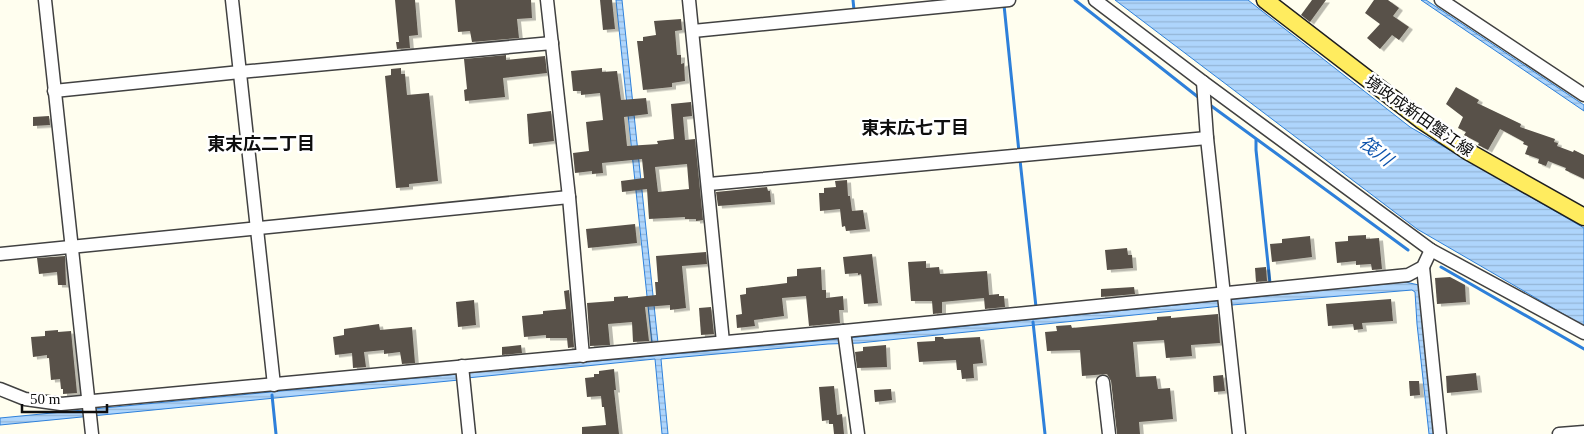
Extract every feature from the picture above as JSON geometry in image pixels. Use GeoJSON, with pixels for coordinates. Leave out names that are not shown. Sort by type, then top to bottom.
{"type":"FeatureCollection","features":[{"type":"Feature","properties":{"kind":"main road","name":"境政成新田蟹江線"},"geometry":{"type":"LineString","coordinates":[[1265,0],[1420,120],[1469,152],[1584,217]]}},
{"type":"Feature","properties":{"kind":"street"},"geometry":{"type":"LineString","coordinates":[[45,0],[92,430]]}},
{"type":"Feature","properties":{"kind":"street"},"geometry":{"type":"LineString","coordinates":[[232,0],[274,385]]}},
{"type":"Feature","properties":{"kind":"street"},"geometry":{"type":"LineString","coordinates":[[547,0],[570,197],[583,356]]}},
{"type":"Feature","properties":{"kind":"street"},"geometry":{"type":"LineString","coordinates":[[689,0],[709,184],[723,342]]}},
{"type":"Feature","properties":{"kind":"street"},"geometry":{"type":"LineString","coordinates":[[693,31],[1009,0]]}},
{"type":"Feature","properties":{"kind":"street"},"geometry":{"type":"LineString","coordinates":[[1096,0],[1203,82],[1431,250],[1584,333]]}},
{"type":"Feature","properties":{"kind":"street"},"geometry":{"type":"LineString","coordinates":[[1441,0],[1584,95]]}},
{"type":"Feature","properties":{"kind":"street"},"geometry":{"type":"LineString","coordinates":[[54,91],[552,43]]}},
{"type":"Feature","properties":{"kind":"street"},"geometry":{"type":"LineString","coordinates":[[1203,82],[1207,138],[1239,434]]}},
{"type":"Feature","properties":{"kind":"street"},"geometry":{"type":"LineString","coordinates":[[709,184],[1207,138]]}},
{"type":"Feature","properties":{"kind":"street"},"geometry":{"type":"LineString","coordinates":[[0,254],[570,197]]}},
{"type":"Feature","properties":{"kind":"street"},"geometry":{"type":"LineString","coordinates":[[1431,250],[1423,267],[1440,434]]}},
{"type":"Feature","properties":{"kind":"street"},"geometry":{"type":"LineString","coordinates":[[0,389],[25,399],[42,403],[89,403],[723,342],[845,338],[1224,300],[1408,275],[1423,267]]}},
{"type":"Feature","properties":{"kind":"street"},"geometry":{"type":"LineString","coordinates":[[845,338],[858,434]]}},
{"type":"Feature","properties":{"kind":"street"},"geometry":{"type":"LineString","coordinates":[[462,366],[469,434]]}},
{"type":"Feature","properties":{"kind":"street"},"geometry":{"type":"LineString","coordinates":[[1103,382],[1109,434]]}},
{"type":"Feature","properties":{"kind":"street"},"geometry":{"type":"LineString","coordinates":[[1559,434],[1584,432]]}},
{"type":"Feature","properties":{"kind":"water"},"geometry":{"type":"Polygon","coordinates":[[[616,0],[622,0],[658,343],[652,344],[616,0]]]}},
{"type":"Feature","properties":{"kind":"water","name":"筏川"},"geometry":{"type":"Polygon","coordinates":[[[1115,0],[1248,0],[1410,127],[1584,228],[1584,326],[1417,229],[1115,0]]]}},
{"type":"Feature","properties":{"kind":"water"},"geometry":{"type":"Polygon","coordinates":[[[1421,0],[1426,0],[1584,105],[1584,111],[1421,0]]]}},
{"type":"Feature","properties":{"kind":"water"},"geometry":{"type":"Polygon","coordinates":[[[1405,282],[1419,285],[1435,434],[1429,434],[1415,292],[1412,290],[1232,305],[859,343],[828,344],[661,359],[668,434],[662,434],[655,359],[467,378],[466,373],[828,340],[1405,282]]]}},
{"type":"Feature","properties":{"kind":"water"},"geometry":{"type":"Polygon","coordinates":[[[458,374],[459,380],[0,425],[0,418],[458,374]]]}},
{"type":"Feature","properties":{"kind":"building"},"geometry":{"type":"Polygon","coordinates":[[[395,0],[415,0],[418,35],[409,36],[410,48],[397,49],[396,42],[399,42],[395,0]]]}},
{"type":"Feature","properties":{"kind":"building"},"geometry":{"type":"Polygon","coordinates":[[[455,0],[531,0],[532,18],[517,19],[519,38],[472,42],[470,31],[458,32],[455,0]]]}},
{"type":"Feature","properties":{"kind":"building"},"geometry":{"type":"Polygon","coordinates":[[[600,0],[612,0],[615,29],[603,30],[600,0]]]}},
{"type":"Feature","properties":{"kind":"building"},"geometry":{"type":"Polygon","coordinates":[[[1312,0],[1326,0],[1310,22],[1301,15],[1312,0]]]}},
{"type":"Feature","properties":{"kind":"building"},"geometry":{"type":"Polygon","coordinates":[[[1374,0],[1388,0],[1399,8],[1393,16],[1409,27],[1399,40],[1392,35],[1380,49],[1367,38],[1380,24],[1365,13],[1374,0]]]}},
{"type":"Feature","properties":{"kind":"building"},"geometry":{"type":"Polygon","coordinates":[[[681,19],[682,30],[675,31],[677,55],[681,55],[681,64],[684,63],[685,81],[672,83],[672,87],[643,90],[637,41],[643,41],[643,37],[656,35],[654,21],[681,19]]]}},
{"type":"Feature","properties":{"kind":"building"},"geometry":{"type":"Polygon","coordinates":[[[506,55],[506,60],[545,56],[547,73],[503,78],[505,97],[465,101],[464,90],[467,89],[464,59],[506,55]]]}},
{"type":"Feature","properties":{"kind":"building"},"geometry":{"type":"Polygon","coordinates":[[[401,68],[401,74],[405,74],[407,95],[429,93],[438,181],[409,184],[409,187],[396,188],[385,76],[391,75],[391,69],[401,68]]]}},
{"type":"Feature","properties":{"kind":"building"},"geometry":{"type":"Polygon","coordinates":[[[602,68],[602,72],[617,71],[621,100],[646,98],[648,114],[624,117],[627,146],[658,144],[657,141],[674,139],[671,104],[691,102],[692,116],[683,117],[685,140],[695,139],[703,220],[696,221],[696,219],[685,219],[685,217],[649,219],[647,189],[622,192],[621,181],[644,178],[642,159],[602,163],[603,173],[592,174],[592,171],[575,173],[573,153],[589,151],[586,122],[603,120],[600,93],[581,95],[581,91],[573,91],[571,71],[602,68]],[[687,164],[655,167],[658,192],[689,189],[687,164]]]}},
{"type":"Feature","properties":{"kind":"building"},"geometry":{"type":"Polygon","coordinates":[[[1456,87],[1479,100],[1477,103],[1521,124],[1520,127],[1555,139],[1554,142],[1558,143],[1557,146],[1573,152],[1574,150],[1584,155],[1584,179],[1565,170],[1566,168],[1548,161],[1546,166],[1538,163],[1539,159],[1525,154],[1528,146],[1523,144],[1524,142],[1500,129],[1488,150],[1464,135],[1466,132],[1458,128],[1463,117],[1446,104],[1456,87]]]}},
{"type":"Feature","properties":{"kind":"building"},"geometry":{"type":"Polygon","coordinates":[[[551,111],[554,141],[529,144],[527,114],[551,111]]]}},
{"type":"Feature","properties":{"kind":"building"},"geometry":{"type":"Polygon","coordinates":[[[49,116],[50,125],[33,126],[33,117],[49,116]]]}},
{"type":"Feature","properties":{"kind":"building"},"geometry":{"type":"Polygon","coordinates":[[[847,180],[848,196],[850,196],[852,211],[863,210],[866,229],[846,231],[845,226],[842,227],[840,209],[820,211],[819,193],[824,193],[824,188],[836,187],[835,181],[847,180]]]}},
{"type":"Feature","properties":{"kind":"building"},"geometry":{"type":"Polygon","coordinates":[[[767,187],[768,191],[770,191],[771,202],[718,206],[716,192],[767,187]]]}},
{"type":"Feature","properties":{"kind":"building"},"geometry":{"type":"Polygon","coordinates":[[[635,224],[637,243],[588,248],[586,229],[635,224]]]}},
{"type":"Feature","properties":{"kind":"building"},"geometry":{"type":"Polygon","coordinates":[[[1366,235],[1366,239],[1379,238],[1382,269],[1372,270],[1371,264],[1356,265],[1356,261],[1337,263],[1335,242],[1348,241],[1348,236],[1366,235]]]}},
{"type":"Feature","properties":{"kind":"building"},"geometry":{"type":"Polygon","coordinates":[[[1310,236],[1312,257],[1272,262],[1270,244],[1282,243],[1282,239],[1310,236]]]}},
{"type":"Feature","properties":{"kind":"building"},"geometry":{"type":"Polygon","coordinates":[[[1127,248],[1128,255],[1132,255],[1133,268],[1107,270],[1105,250],[1127,248]]]}},
{"type":"Feature","properties":{"kind":"building"},"geometry":{"type":"Polygon","coordinates":[[[706,252],[707,264],[682,266],[686,308],[670,310],[670,305],[645,307],[649,341],[633,342],[632,322],[608,324],[610,345],[590,346],[587,303],[614,301],[614,297],[628,296],[628,298],[656,295],[655,282],[658,282],[656,256],[706,252]]]}},
{"type":"Feature","properties":{"kind":"building"},"geometry":{"type":"Polygon","coordinates":[[[872,254],[878,303],[864,304],[861,274],[845,274],[843,257],[872,254]]]}},
{"type":"Feature","properties":{"kind":"building"},"geometry":{"type":"Polygon","coordinates":[[[65,256],[66,285],[58,285],[57,272],[39,274],[37,258],[65,256]]]}},
{"type":"Feature","properties":{"kind":"building"},"geometry":{"type":"Polygon","coordinates":[[[926,261],[926,268],[939,267],[940,274],[987,271],[989,295],[999,294],[999,296],[1004,296],[1005,307],[985,309],[984,298],[942,302],[942,313],[933,314],[932,301],[911,301],[908,262],[926,261]]]}},
{"type":"Feature","properties":{"kind":"building"},"geometry":{"type":"Polygon","coordinates":[[[821,267],[822,290],[826,290],[826,298],[843,296],[844,310],[839,310],[840,323],[809,326],[806,296],[782,298],[784,316],[754,320],[755,326],[737,328],[736,315],[742,314],[740,295],[746,294],[746,288],[787,283],[787,277],[797,276],[797,269],[821,267]]]}},
{"type":"Feature","properties":{"kind":"building"},"geometry":{"type":"Polygon","coordinates":[[[1266,267],[1267,281],[1256,282],[1255,268],[1266,267]]]}},
{"type":"Feature","properties":{"kind":"building"},"geometry":{"type":"Polygon","coordinates":[[[1450,277],[1465,285],[1466,302],[1437,304],[1435,278],[1450,277]]]}},
{"type":"Feature","properties":{"kind":"building"},"geometry":{"type":"Polygon","coordinates":[[[1134,287],[1135,294],[1101,297],[1101,289],[1134,287]]]}},
{"type":"Feature","properties":{"kind":"building"},"geometry":{"type":"Polygon","coordinates":[[[569,290],[574,347],[568,348],[567,338],[546,338],[546,335],[524,337],[522,316],[543,314],[543,311],[566,309],[564,291],[569,290]]]}},
{"type":"Feature","properties":{"kind":"building"},"geometry":{"type":"Polygon","coordinates":[[[1391,299],[1393,321],[1362,323],[1363,329],[1354,330],[1353,324],[1328,326],[1326,304],[1391,299]]]}},
{"type":"Feature","properties":{"kind":"building"},"geometry":{"type":"Polygon","coordinates":[[[474,300],[476,325],[458,327],[456,302],[474,300]]]}},
{"type":"Feature","properties":{"kind":"building"},"geometry":{"type":"Polygon","coordinates":[[[711,307],[714,334],[701,335],[699,308],[711,307]]]}},
{"type":"Feature","properties":{"kind":"building"},"geometry":{"type":"Polygon","coordinates":[[[1218,314],[1220,343],[1191,345],[1192,356],[1166,358],[1164,340],[1133,342],[1136,377],[1156,376],[1158,389],[1170,388],[1173,419],[1139,422],[1140,434],[1117,434],[1111,381],[1107,374],[1082,376],[1080,350],[1047,351],[1045,332],[1057,331],[1056,326],[1071,325],[1072,328],[1157,320],[1157,317],[1171,316],[1171,318],[1218,314]]]}},
{"type":"Feature","properties":{"kind":"building"},"geometry":{"type":"Polygon","coordinates":[[[379,324],[380,330],[412,327],[415,363],[402,364],[400,352],[384,354],[384,350],[364,352],[366,367],[353,368],[352,353],[335,355],[333,337],[344,335],[344,329],[379,324]]]}},
{"type":"Feature","properties":{"kind":"building"},"geometry":{"type":"Polygon","coordinates":[[[58,330],[58,332],[71,331],[77,393],[63,394],[60,379],[51,380],[49,358],[47,358],[47,355],[33,357],[31,337],[45,336],[45,331],[58,330]]]}},
{"type":"Feature","properties":{"kind":"building"},"geometry":{"type":"Polygon","coordinates":[[[935,337],[943,337],[944,339],[980,337],[983,363],[973,364],[974,378],[962,379],[961,370],[957,370],[956,360],[919,362],[917,342],[935,341],[935,337]]]}},
{"type":"Feature","properties":{"kind":"building"},"geometry":{"type":"Polygon","coordinates":[[[521,345],[522,353],[502,355],[502,347],[521,345]]]}},
{"type":"Feature","properties":{"kind":"building"},"geometry":{"type":"Polygon","coordinates":[[[886,345],[887,367],[857,368],[855,352],[863,351],[863,347],[886,345]]]}},
{"type":"Feature","properties":{"kind":"building"},"geometry":{"type":"Polygon","coordinates":[[[614,369],[616,390],[614,390],[619,434],[582,434],[582,427],[606,425],[601,396],[587,397],[585,378],[594,377],[594,374],[599,374],[599,371],[614,369]]]}},
{"type":"Feature","properties":{"kind":"building"},"geometry":{"type":"Polygon","coordinates":[[[1476,373],[1478,390],[1447,393],[1446,376],[1476,373]]]}},
{"type":"Feature","properties":{"kind":"building"},"geometry":{"type":"Polygon","coordinates":[[[1223,375],[1225,391],[1214,392],[1213,376],[1223,375]]]}},
{"type":"Feature","properties":{"kind":"building"},"geometry":{"type":"Polygon","coordinates":[[[1409,381],[1419,381],[1420,395],[1410,396],[1409,381]]]}},
{"type":"Feature","properties":{"kind":"building"},"geometry":{"type":"Polygon","coordinates":[[[834,386],[837,415],[842,414],[844,434],[834,434],[833,424],[829,424],[829,420],[822,421],[819,387],[834,386]]]}},
{"type":"Feature","properties":{"kind":"building"},"geometry":{"type":"Polygon","coordinates":[[[891,389],[892,400],[875,402],[874,390],[891,389]]]}},
{"type":"Feature","properties":{"kind":"waterway"},"geometry":{"type":"LineString","coordinates":[[853,0],[854,10]]}},
{"type":"Feature","properties":{"kind":"waterway"},"geometry":{"type":"LineString","coordinates":[[1075,0],[1198,97]]}},
{"type":"Feature","properties":{"kind":"waterway"},"geometry":{"type":"LineString","coordinates":[[1004,5],[1019,152]]}},
{"type":"Feature","properties":{"kind":"waterway"},"geometry":{"type":"LineString","coordinates":[[1210,105],[1408,250]]}},
{"type":"Feature","properties":{"kind":"waterway"},"geometry":{"type":"LineString","coordinates":[[1256,140],[1270,283]]}},
{"type":"Feature","properties":{"kind":"waterway"},"geometry":{"type":"LineString","coordinates":[[1020,160],[1036,307]]}},
{"type":"Feature","properties":{"kind":"waterway"},"geometry":{"type":"LineString","coordinates":[[1441,267],[1584,349]]}},
{"type":"Feature","properties":{"kind":"waterway"},"geometry":{"type":"LineString","coordinates":[[1033,322],[1045,434]]}},
{"type":"Feature","properties":{"kind":"waterway"},"geometry":{"type":"LineString","coordinates":[[272,395],[276,434]]}},
{"type":"Feature","properties":{"kind":"district","name":"東末広七丁目"},"geometry":{"type":"Point","coordinates":[915,128]}},
{"type":"Feature","properties":{"kind":"district","name":"東末広二丁目"},"geometry":{"type":"Point","coordinates":[261,144]}}]}
